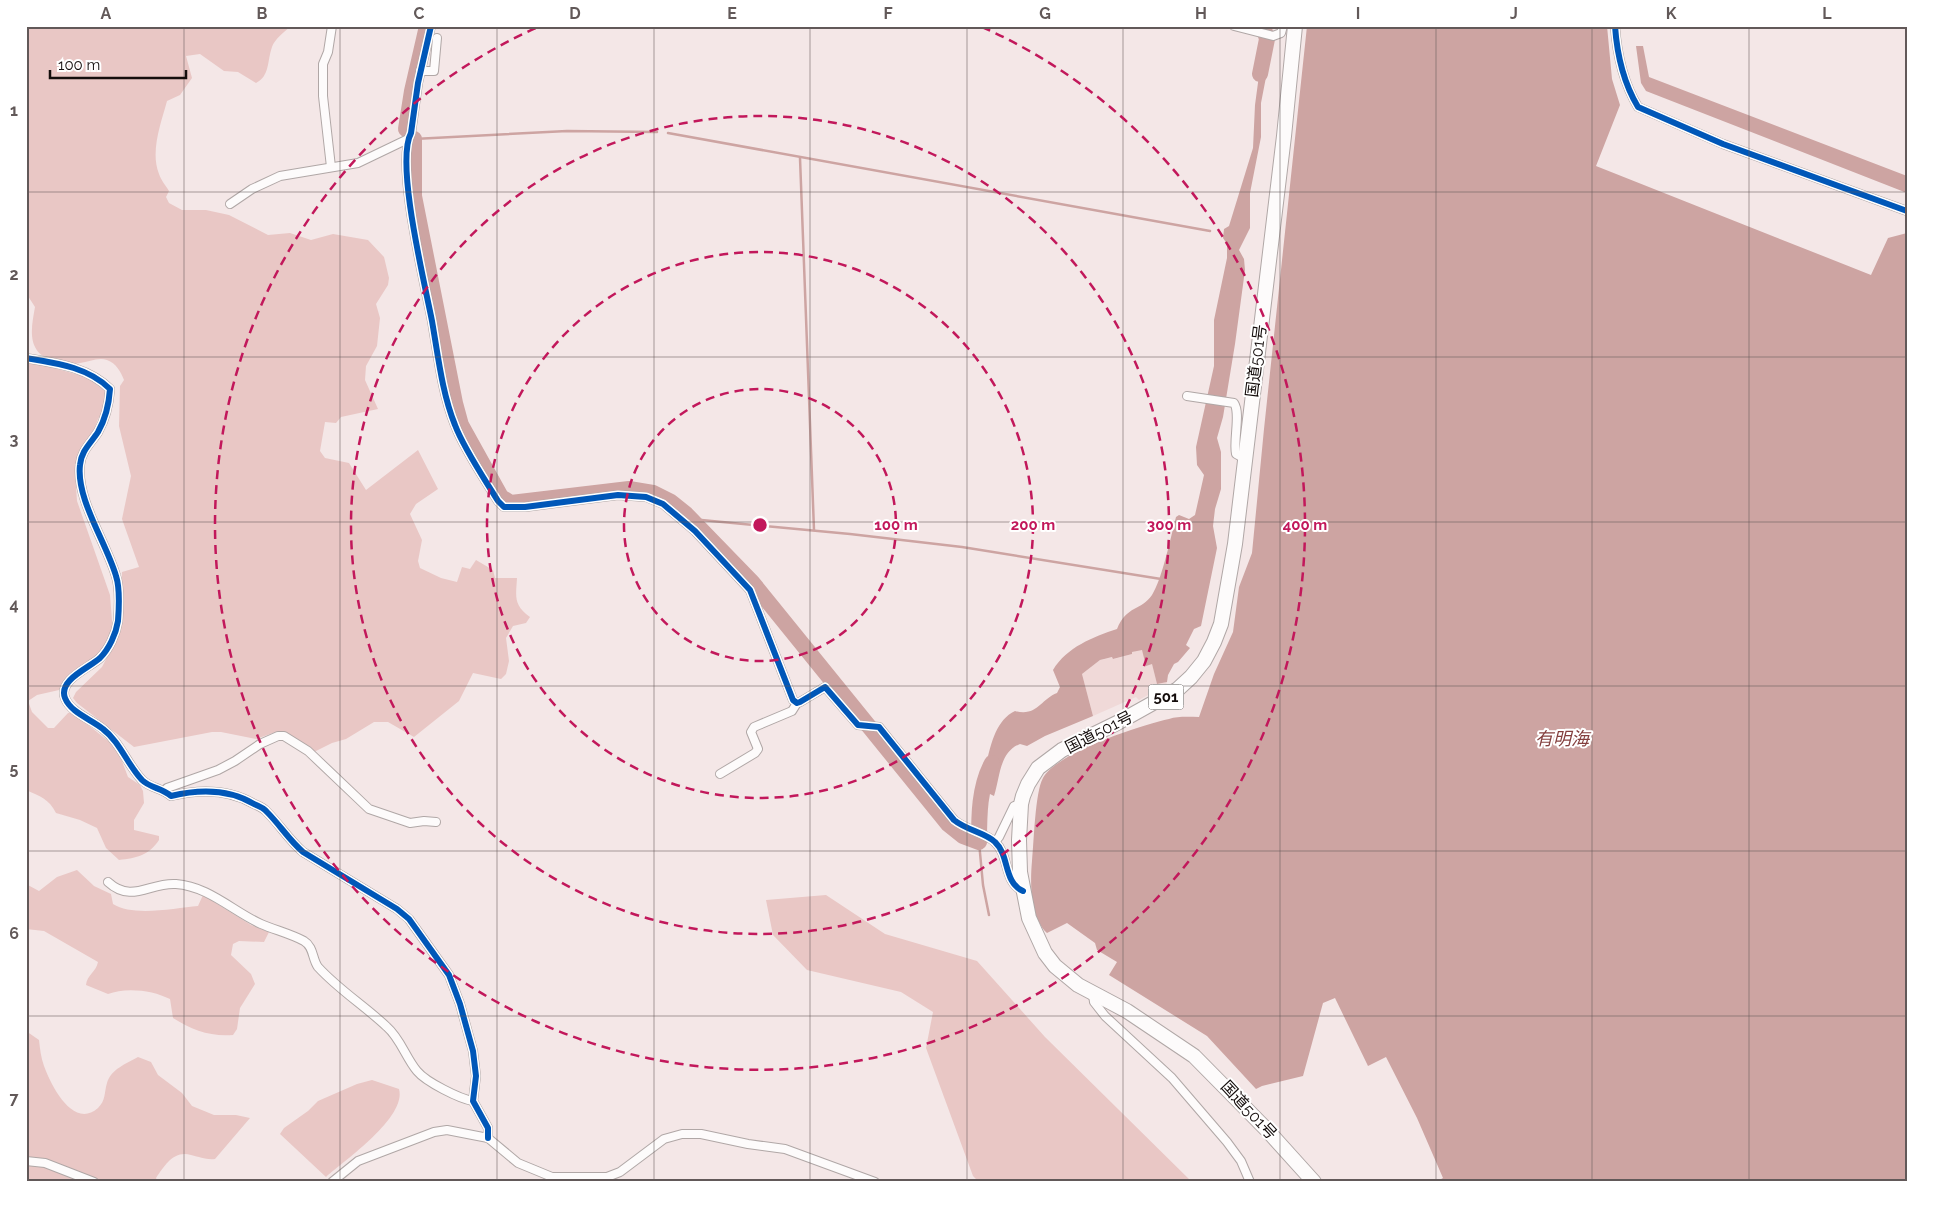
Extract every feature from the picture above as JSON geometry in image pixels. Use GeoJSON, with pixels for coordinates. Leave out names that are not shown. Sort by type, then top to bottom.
{"type":"FeatureCollection","features":[{"type":"Feature","properties":{"kind":"highway","name":"国道501号"},"geometry":{"type":"LineString","coordinates":[[1295,26],[1284,136],[1235,544],[1226,601],[1214,642],[1204,662],[1191,677],[1164,698],[1062,750],[1038,768],[1028,784],[1021,804],[1019,840],[1024,892],[1029,918],[1045,953],[1065,975],[1093,994],[1127,1011],[1194,1056],[1268,1130],[1314,1182]]}},
{"type":"Feature","properties":{"kind":"street"},"geometry":{"type":"LineString","coordinates":[[332,26],[328,52],[323,64],[323,96],[332,167]]}},
{"type":"Feature","properties":{"kind":"street"},"geometry":{"type":"LineString","coordinates":[[431,26],[420,70],[411,133],[408,139],[407,177],[411,216],[445,389],[454,424],[458,432],[498,501],[504,507],[525,507],[618,495],[646,497],[663,504],[695,531],[750,590],[793,700],[797,703]]}},
{"type":"Feature","properties":{"kind":"street"},"geometry":{"type":"LineString","coordinates":[[1234,26],[1273,36],[1281,33],[1283,26]]}},
{"type":"Feature","properties":{"kind":"street"},"geometry":{"type":"LineString","coordinates":[[1615,26],[1620,64],[1638,107],[1723,144],[1907,211]]}},
{"type":"Feature","properties":{"kind":"street"},"geometry":{"type":"LineString","coordinates":[[420,70],[434,70],[437,38]]}},
{"type":"Feature","properties":{"kind":"street"},"geometry":{"type":"LineString","coordinates":[[230,204],[252,189],[280,176],[358,163],[408,139]]}},
{"type":"Feature","properties":{"kind":"street"},"geometry":{"type":"LineString","coordinates":[[26,358],[60,364],[88,372],[102,380],[110,389],[108,408],[98,432],[83,452],[80,465],[84,501],[117,578],[117,625],[114,637],[101,657],[68,682],[64,689],[64,696],[70,707],[104,729],[142,780],[149,785],[172,796],[187,792],[220,791],[245,798],[266,811],[290,842],[303,852],[397,910],[409,920],[449,975],[460,1004],[473,1051],[476,1076],[474,1100],[488,1128],[488,1138]]}},
{"type":"Feature","properties":{"kind":"street"},"geometry":{"type":"LineString","coordinates":[[1186,396],[1234,403],[1237,409],[1234,445],[1236,454],[1245,459]]}},
{"type":"Feature","properties":{"kind":"street"},"geometry":{"type":"LineString","coordinates":[[720,774],[755,753],[758,749],[751,732],[754,727],[792,711],[797,703],[825,687],[858,725],[879,727],[954,820],[961,826],[992,840],[1002,853],[1013,885],[1024,892]]}},
{"type":"Feature","properties":{"kind":"street"},"geometry":{"type":"LineString","coordinates":[[167,792],[167,788],[218,770],[260,744],[278,736],[284,736],[308,751],[369,809],[410,823],[424,820],[436,822]]}},
{"type":"Feature","properties":{"kind":"street"},"geometry":{"type":"LineString","coordinates":[[992,840],[999,837],[1014,806],[1021,804]]}},
{"type":"Feature","properties":{"kind":"street"},"geometry":{"type":"LineString","coordinates":[[108,882],[124,892],[133,893],[152,887],[175,884],[191,886],[222,901],[260,924],[306,942],[313,952],[316,965],[338,987],[389,1028],[418,1072],[428,1080],[466,1100],[474,1100]]}},
{"type":"Feature","properties":{"kind":"street"},"geometry":{"type":"LineString","coordinates":[[1093,994],[1094,1002],[1105,1016],[1172,1078],[1227,1142],[1241,1161],[1250,1182]]}},
{"type":"Feature","properties":{"kind":"street"},"geometry":{"type":"LineString","coordinates":[[332,1182],[358,1161],[434,1132],[447,1130],[488,1138],[518,1163],[552,1177],[606,1177],[620,1172],[664,1139],[682,1134],[701,1134],[748,1144],[785,1149],[875,1182]]}},
{"type":"Feature","properties":{"kind":"street"},"geometry":{"type":"LineString","coordinates":[[26,1161],[45,1163],[94,1182]]}},
{"type":"Feature","properties":{"kind":"shaded area"},"geometry":{"type":"Polygon","coordinates":[[[26,26],[291,26],[273,44],[266,72],[261,80],[256,83],[238,72],[224,71],[200,54],[186,56],[192,78],[180,95],[167,101],[157,138],[157,165],[160,176],[169,191],[166,197],[169,203],[182,210],[206,210],[229,215],[268,235],[290,233],[311,240],[333,234],[368,240],[384,257],[389,278],[388,285],[376,304],[380,318],[377,346],[366,366],[365,380],[378,409],[341,417],[336,423],[325,422],[320,451],[325,458],[349,463],[366,490],[418,450],[438,489],[416,504],[410,514],[422,540],[418,561],[420,568],[441,578],[457,582],[462,567],[470,569],[476,560],[493,570],[495,578],[517,578],[516,595],[518,604],[530,617],[526,623],[513,626],[506,638],[509,661],[506,674],[501,679],[473,673],[459,701],[414,737],[388,722],[374,722],[346,739],[332,743],[314,752],[289,736],[276,732],[256,739],[212,732],[134,747],[73,698],[76,692],[102,667],[120,632],[122,572],[139,567],[122,519],[131,476],[119,426],[120,386],[124,380],[123,377],[116,366],[104,359],[77,364],[54,361],[39,352],[32,339],[35,307],[26,293],[26,26]]]}},
{"type":"Feature","properties":{"kind":"shaded area"},"geometry":{"type":"Polygon","coordinates":[[[26,360],[86,377],[110,394],[110,401],[98,419],[88,447],[75,471],[77,501],[110,595],[113,633],[91,670],[65,681],[59,690],[37,695],[28,701],[32,712],[48,728],[54,728],[68,713],[72,712],[117,748],[128,777],[140,785],[143,791],[144,803],[134,820],[134,830],[159,836],[159,840],[151,849],[142,855],[131,858],[119,860],[106,848],[97,828],[80,820],[56,813],[47,801],[26,790],[26,360]]]}},
{"type":"Feature","properties":{"kind":"shaded area"},"geometry":{"type":"Polygon","coordinates":[[[1142,649],[1152,664],[1157,684],[1167,682],[1166,685],[1139,700],[1136,697],[1093,716],[1082,674],[1100,660],[1113,657],[1114,659],[1142,649]]]}},
{"type":"Feature","properties":{"kind":"shaded area"},"geometry":{"type":"Polygon","coordinates":[[[77,870],[94,886],[111,894],[113,904],[121,908],[154,911],[198,906],[203,895],[251,925],[269,932],[264,942],[239,941],[233,944],[231,955],[251,974],[255,984],[240,1008],[237,1029],[233,1035],[209,1034],[180,1022],[173,1018],[170,999],[156,993],[131,990],[108,994],[86,985],[98,962],[44,931],[26,929],[26,884],[39,891],[57,877],[77,870]]]}},
{"type":"Feature","properties":{"kind":"shaded area"},"geometry":{"type":"Polygon","coordinates":[[[826,895],[885,934],[977,961],[1045,1037],[1192,1182],[979,1182],[973,1176],[926,1048],[933,1012],[901,992],[807,970],[773,935],[766,900],[826,895]]]}},
{"type":"Feature","properties":{"kind":"shaded area"},"geometry":{"type":"Polygon","coordinates":[[[26,1031],[39,1040],[41,1057],[52,1084],[64,1102],[80,1113],[89,1113],[98,1108],[104,1099],[107,1083],[112,1074],[138,1057],[151,1062],[158,1075],[182,1093],[192,1106],[214,1115],[236,1115],[250,1118],[215,1159],[185,1154],[175,1157],[170,1160],[156,1178],[158,1182],[26,1182],[26,1031]]]}},
{"type":"Feature","properties":{"kind":"shaded area"},"geometry":{"type":"Polygon","coordinates":[[[372,1080],[399,1089],[399,1100],[394,1112],[373,1137],[326,1177],[280,1134],[284,1128],[308,1111],[318,1101],[357,1084],[372,1080]]]}},
{"type":"Feature","properties":{"kind":"water","name":"有明海"},"geometry":{"type":"Polygon","coordinates":[[[1307,26],[1607,26],[1612,79],[1620,105],[1596,166],[1871,275],[1888,238],[1907,233],[1907,1182],[1436,1182],[1443,1178],[1417,1118],[1386,1057],[1368,1066],[1335,998],[1323,1003],[1303,1076],[1256,1089],[1207,1036],[1109,975],[1117,962],[1097,950],[1095,943],[1067,923],[1047,933],[1041,926],[1034,909],[1031,879],[1038,794],[1043,778],[1064,759],[1100,741],[1172,718],[1199,717],[1214,674],[1233,632],[1239,587],[1252,553],[1307,26]]]}},
{"type":"Feature","properties":{"kind":"water"},"geometry":{"type":"Polygon","coordinates":[[[1636,46],[1643,46],[1649,77],[1907,176],[1907,193],[1646,91],[1641,83],[1636,46]]]}},
{"type":"Feature","properties":{"kind":"water"},"geometry":{"type":"Polygon","coordinates":[[[1262,53],[1266,53],[1267,72],[1261,103],[1261,137],[1250,193],[1250,228],[1239,250],[1244,259],[1245,270],[1223,417],[1217,438],[1221,452],[1221,489],[1215,509],[1213,526],[1217,548],[1201,626],[1194,629],[1186,645],[1190,648],[1174,664],[1168,675],[1167,682],[1157,684],[1152,664],[1146,666],[1142,650],[1113,659],[1112,657],[1100,660],[1082,674],[1093,716],[1045,736],[1027,746],[1020,744],[1013,748],[1001,766],[994,796],[990,794],[988,785],[982,784],[992,743],[1001,724],[1007,716],[1015,711],[1029,712],[1034,710],[1057,693],[1060,687],[1053,670],[1059,662],[1081,644],[1117,629],[1125,616],[1148,600],[1156,588],[1176,517],[1179,515],[1189,519],[1195,515],[1204,475],[1197,465],[1196,447],[1214,366],[1214,320],[1227,258],[1227,244],[1223,238],[1224,229],[1229,226],[1253,148],[1255,105],[1262,53]]]}},
{"type":"Feature","properties":{"kind":"waterway"},"geometry":{"type":"LineString","coordinates":[[406,129],[412,91],[427,26]]}},
{"type":"Feature","properties":{"kind":"waterway"},"geometry":{"type":"LineString","coordinates":[[1260,74],[1267,39],[1263,26]]}},
{"type":"Feature","properties":{"kind":"waterway"},"geometry":{"type":"LineString","coordinates":[[414,139],[567,131],[657,132]]}},
{"type":"Feature","properties":{"kind":"waterway"},"geometry":{"type":"LineString","coordinates":[[668,133],[1210,231]]}},
{"type":"Feature","properties":{"kind":"waterway"},"geometry":{"type":"LineString","coordinates":[[414,139],[414,196],[455,403],[461,425],[501,497],[511,503],[629,489],[653,493],[671,502],[686,514],[752,582],[948,824],[963,836],[979,842],[982,792],[992,763]]}},
{"type":"Feature","properties":{"kind":"waterway"},"geometry":{"type":"LineString","coordinates":[[800,158],[814,530]]}},
{"type":"Feature","properties":{"kind":"waterway"},"geometry":{"type":"LineString","coordinates":[[691,519],[962,547],[1161,579]]}},
{"type":"Feature","properties":{"kind":"waterway"},"geometry":{"type":"LineString","coordinates":[[979,842],[983,885],[989,915]]}},
{"type":"Feature","properties":{"kind":"cycle path"},"geometry":{"type":"LineString","coordinates":[[431,26],[418,83],[407,148],[409,196],[418,253],[447,400],[455,425],[464,444],[498,501],[504,507],[525,507],[618,495],[646,497],[663,504],[695,531],[750,590],[793,700],[797,703],[800,702],[825,687],[858,725],[879,727],[954,820],[995,842],[1003,854],[1012,882],[1023,891]]}},
{"type":"Feature","properties":{"kind":"cycle path"},"geometry":{"type":"LineString","coordinates":[[1615,26],[1622,68],[1628,88],[1638,107],[1723,144],[1907,211]]}},
{"type":"Feature","properties":{"kind":"cycle path"},"geometry":{"type":"LineString","coordinates":[[26,358],[60,364],[82,371],[110,389],[108,406],[103,421],[98,432],[82,455],[80,478],[87,506],[116,576],[119,592],[118,621],[112,641],[106,650],[100,658],[70,680],[64,692],[65,698],[76,712],[109,734],[145,783],[171,796],[193,792],[224,793],[235,795],[260,806],[303,852],[397,909],[409,919],[449,975],[460,1004],[473,1051],[476,1076],[473,1101],[488,1128],[488,1138]]}}]}
